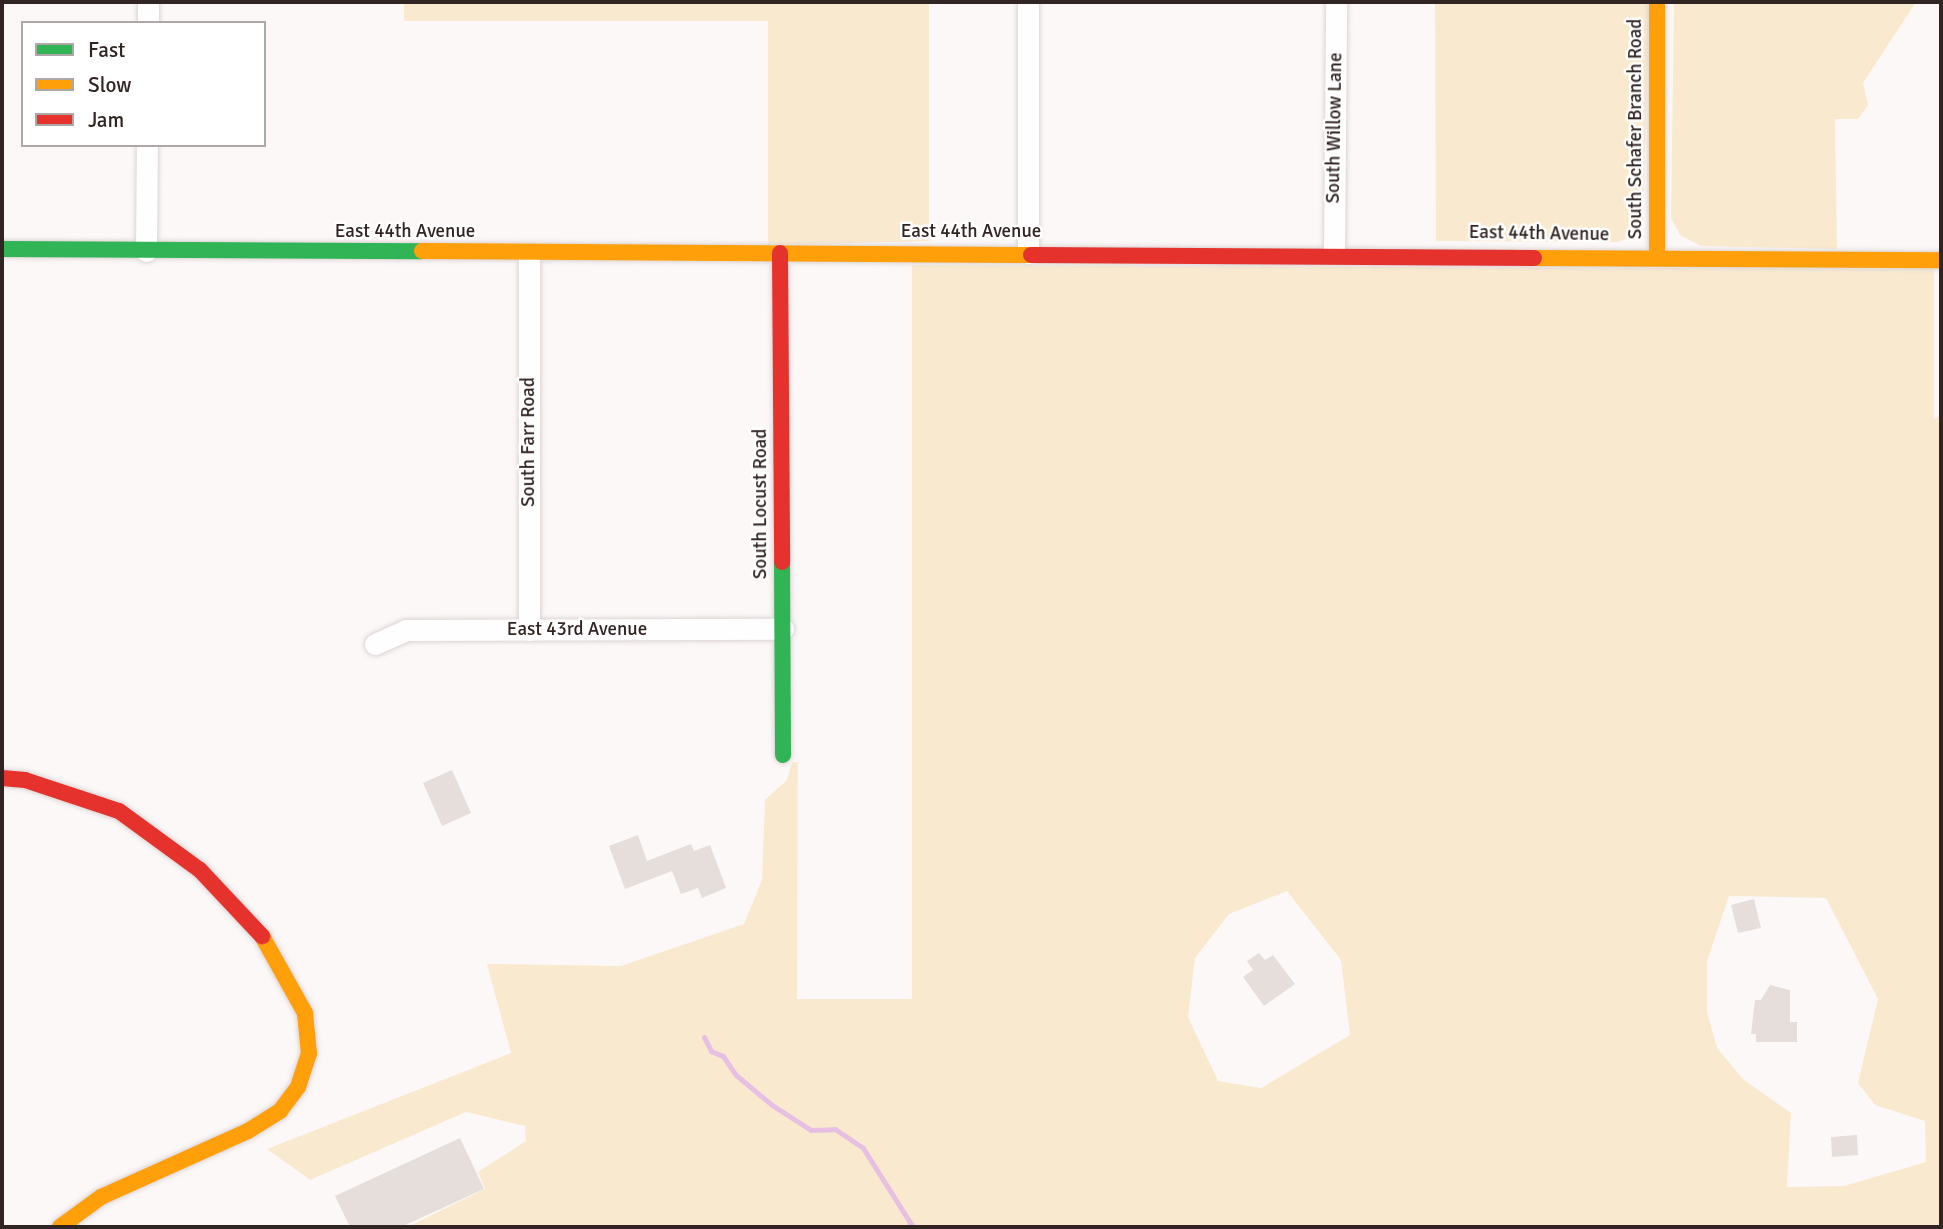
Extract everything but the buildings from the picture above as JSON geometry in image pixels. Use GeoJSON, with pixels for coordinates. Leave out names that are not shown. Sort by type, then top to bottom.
{"type":"FeatureCollection","features":[{"type":"Feature","properties":{"kind":"street"},"geometry":{"type":"LineString","coordinates":[[148,2],[148,21]]}},
{"type":"Feature","properties":{"kind":"street"},"geometry":{"type":"LineString","coordinates":[[1028,2],[1028,253]]}},
{"type":"Feature","properties":{"kind":"street","name":"South Willow Lane"},"geometry":{"type":"LineString","coordinates":[[1334,253],[1336,2]]}},
{"type":"Feature","properties":{"kind":"street","name":"South Schafer Branch Road"},"geometry":{"type":"LineString","coordinates":[[1657,2],[1657,256]]}},
{"type":"Feature","properties":{"kind":"street"},"geometry":{"type":"LineString","coordinates":[[146,251],[147,147]]}},
{"type":"Feature","properties":{"kind":"street","name":"East 44th Avenue"},"geometry":{"type":"LineString","coordinates":[[2,249],[529,254],[1334,253],[1941,260]]}},
{"type":"Feature","properties":{"kind":"street","name":"South Locust Road"},"geometry":{"type":"LineString","coordinates":[[780,253],[783,755]]}},
{"type":"Feature","properties":{"kind":"street","name":"South Farr Road"},"geometry":{"type":"LineString","coordinates":[[529,254],[529,630]]}},
{"type":"Feature","properties":{"kind":"street","name":"East 43rd Avenue"},"geometry":{"type":"LineString","coordinates":[[375,644],[405,630],[783,629]]}},
{"type":"Feature","properties":{"kind":"street"},"geometry":{"type":"LineString","coordinates":[[2,778],[25,780],[118,811],[200,870],[258,929],[305,1013],[309,1054],[298,1087],[280,1111],[248,1131],[101,1197],[60,1227]]}},
{"type":"Feature","properties":{"kind":"shaded area"},"geometry":{"type":"Polygon","coordinates":[[[404,2],[929,2],[929,241],[768,245],[768,21],[404,21],[404,2]]]}},
{"type":"Feature","properties":{"kind":"shaded area"},"geometry":{"type":"Polygon","coordinates":[[[1435,2],[1649,2],[1643,223],[1632,236],[1618,242],[1436,241],[1435,2]]]}},
{"type":"Feature","properties":{"kind":"shaded area"},"geometry":{"type":"Polygon","coordinates":[[[1674,2],[1916,2],[1863,83],[1868,105],[1858,119],[1835,119],[1837,249],[1701,246],[1680,235],[1671,218],[1674,2]]]}},
{"type":"Feature","properties":{"kind":"shaded area"},"geometry":{"type":"Polygon","coordinates":[[[912,265],[1934,269],[1934,419],[1941,415],[1941,1227],[407,1227],[485,1189],[478,1172],[526,1141],[525,1126],[466,1112],[310,1180],[267,1149],[511,1053],[487,964],[621,966],[744,924],[762,880],[765,800],[787,780],[792,762],[798,762],[797,999],[912,999],[912,265]],[[1287,891],[1229,914],[1195,958],[1188,1017],[1218,1081],[1261,1088],[1350,1035],[1341,960],[1287,891]],[[1729,896],[1707,961],[1707,1012],[1717,1048],[1744,1080],[1791,1113],[1787,1187],[1844,1186],[1926,1162],[1925,1121],[1875,1105],[1858,1083],[1878,999],[1826,898],[1729,896]]]}},
{"type":"Feature","properties":{"kind":"waterway"},"geometry":{"type":"LineString","coordinates":[[704,1037],[711,1051],[723,1056],[736,1075],[772,1105],[811,1130],[835,1129],[863,1148],[913,1227]]}},
{"type":"Feature","properties":{"kind":"traffic: fast"},"geometry":{"type":"LineString","coordinates":[[2,249],[422,251]]}},
{"type":"Feature","properties":{"kind":"traffic: fast"},"geometry":{"type":"LineString","coordinates":[[782,562],[783,755]]}},
{"type":"Feature","properties":{"kind":"traffic: slow"},"geometry":{"type":"LineString","coordinates":[[1657,2],[1657,256]]}},
{"type":"Feature","properties":{"kind":"traffic: slow"},"geometry":{"type":"LineString","coordinates":[[422,251],[1031,255]]}},
{"type":"Feature","properties":{"kind":"traffic: slow"},"geometry":{"type":"LineString","coordinates":[[1534,258],[1941,260]]}},
{"type":"Feature","properties":{"kind":"traffic: slow"},"geometry":{"type":"LineString","coordinates":[[60,1227],[101,1197],[248,1131],[280,1111],[298,1087],[309,1054],[305,1013],[262,936]]}},
{"type":"Feature","properties":{"kind":"traffic: jam"},"geometry":{"type":"LineString","coordinates":[[780,253],[782,562]]}},
{"type":"Feature","properties":{"kind":"traffic: jam"},"geometry":{"type":"LineString","coordinates":[[1031,255],[1534,258]]}},
{"type":"Feature","properties":{"kind":"traffic: jam"},"geometry":{"type":"LineString","coordinates":[[2,778],[25,780],[119,811],[200,870],[262,936]]}}]}
